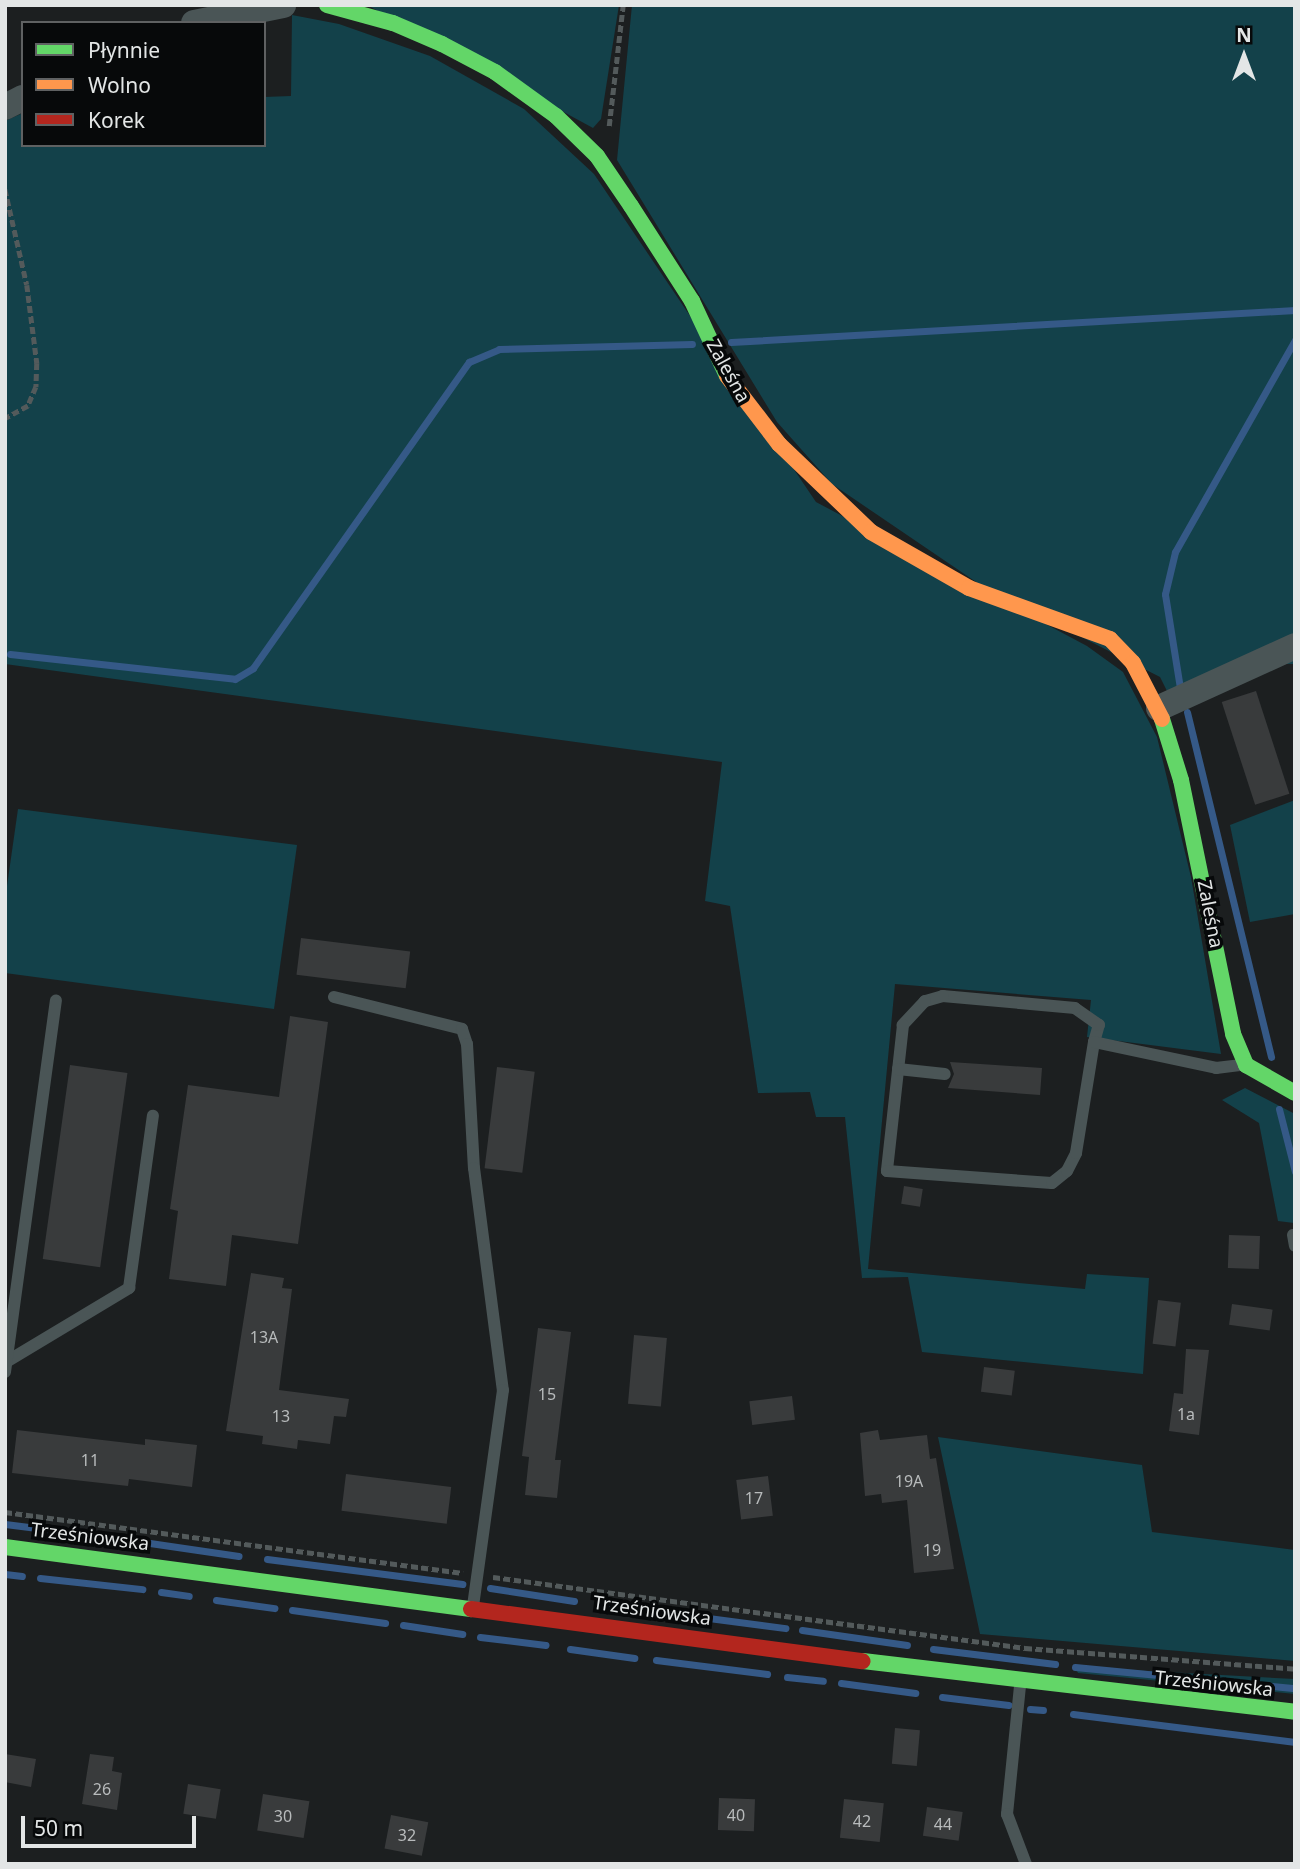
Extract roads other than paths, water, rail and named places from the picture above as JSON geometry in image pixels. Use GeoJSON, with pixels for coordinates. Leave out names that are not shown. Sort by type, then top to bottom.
{"type":"FeatureCollection","features":[{"type":"Feature","properties":{"kind":"street"},"geometry":{"type":"LineString","coordinates":[[204,21],[283,5]]}},
{"type":"Feature","properties":{"kind":"street","name":"Zaleśna"},"geometry":{"type":"LineString","coordinates":[[327,5],[393,23],[495,72],[556,116],[597,156],[692,302],[726,372],[751,411],[833,499],[871,532],[969,589],[1110,639],[1147,684],[1159,708],[1198,846],[1233,1034],[1246,1065]]}},
{"type":"Feature","properties":{"kind":"street"},"geometry":{"type":"LineString","coordinates":[[5,107],[21,99]]}},
{"type":"Feature","properties":{"kind":"street"},"geometry":{"type":"LineString","coordinates":[[1159,708],[1295,646]]}},
{"type":"Feature","properties":{"kind":"street"},"geometry":{"type":"LineString","coordinates":[[1246,1065],[1295,1093]]}},
{"type":"Feature","properties":{"kind":"street","name":"Trześniowska"},"geometry":{"type":"LineString","coordinates":[[5,1547],[1021,1682],[1295,1712]]}},
{"type":"Feature","properties":{"kind":"lane"},"geometry":{"type":"LineString","coordinates":[[943,996],[1075,1008],[1098,1025],[1094,1042],[1076,1153],[1067,1171],[1052,1184],[887,1171],[903,1025],[925,1001],[943,996]]}},
{"type":"Feature","properties":{"kind":"lane"},"geometry":{"type":"LineString","coordinates":[[334,997],[462,1029],[467,1044],[474,1168],[503,1391],[479,1575],[472,1609]]}},
{"type":"Feature","properties":{"kind":"lane"},"geometry":{"type":"LineString","coordinates":[[6,1367],[56,1000]]}},
{"type":"Feature","properties":{"kind":"lane"},"geometry":{"type":"LineString","coordinates":[[1094,1042],[1216,1068],[1246,1065]]}},
{"type":"Feature","properties":{"kind":"lane"},"geometry":{"type":"LineString","coordinates":[[898,1069],[945,1074]]}},
{"type":"Feature","properties":{"kind":"lane"},"geometry":{"type":"LineString","coordinates":[[6,1367],[129,1287],[153,1116]]}},
{"type":"Feature","properties":{"kind":"lane"},"geometry":{"type":"LineString","coordinates":[[1021,1682],[1007,1814],[1026,1864]]}},
{"type":"Feature","properties":{"kind":"waterway"},"geometry":{"type":"LineString","coordinates":[[731,342],[1295,310]]}},
{"type":"Feature","properties":{"kind":"waterway"},"geometry":{"type":"LineString","coordinates":[[1180,688],[1165,594],[1175,552],[1295,340]]}},
{"type":"Feature","properties":{"kind":"waterway"},"geometry":{"type":"LineString","coordinates":[[10,654],[235,679],[253,668],[469,362],[499,349],[692,344]]}},
{"type":"Feature","properties":{"kind":"waterway"},"geometry":{"type":"LineString","coordinates":[[1187,712],[1271,1057]]}},
{"type":"Feature","properties":{"kind":"waterway"},"geometry":{"type":"LineString","coordinates":[[1279,1109],[1295,1172]]}},
{"type":"Feature","properties":{"kind":"waterway"},"geometry":{"type":"LineString","coordinates":[[5,1524],[84,1534]]}},
{"type":"Feature","properties":{"kind":"waterway"},"geometry":{"type":"LineString","coordinates":[[102,1536],[239,1556]]}},
{"type":"Feature","properties":{"kind":"waterway"},"geometry":{"type":"LineString","coordinates":[[267,1559],[462,1584]]}},
{"type":"Feature","properties":{"kind":"waterway"},"geometry":{"type":"LineString","coordinates":[[5,1574],[22,1576]]}},
{"type":"Feature","properties":{"kind":"waterway"},"geometry":{"type":"LineString","coordinates":[[40,1578],[142,1589]]}},
{"type":"Feature","properties":{"kind":"waterway"},"geometry":{"type":"LineString","coordinates":[[490,1588],[574,1601]]}},
{"type":"Feature","properties":{"kind":"waterway"},"geometry":{"type":"LineString","coordinates":[[161,1592],[189,1596]]}},
{"type":"Feature","properties":{"kind":"waterway"},"geometry":{"type":"LineString","coordinates":[[216,1600],[274,1608]]}},
{"type":"Feature","properties":{"kind":"waterway"},"geometry":{"type":"LineString","coordinates":[[602,1604],[785,1628]]}},
{"type":"Feature","properties":{"kind":"waterway"},"geometry":{"type":"LineString","coordinates":[[292,1610],[385,1623]]}},
{"type":"Feature","properties":{"kind":"waterway"},"geometry":{"type":"LineString","coordinates":[[403,1625],[462,1634]]}},
{"type":"Feature","properties":{"kind":"waterway"},"geometry":{"type":"LineString","coordinates":[[802,1630],[907,1645]]}},
{"type":"Feature","properties":{"kind":"waterway"},"geometry":{"type":"LineString","coordinates":[[480,1637],[546,1645]]}},
{"type":"Feature","properties":{"kind":"waterway"},"geometry":{"type":"LineString","coordinates":[[570,1649],[634,1658]]}},
{"type":"Feature","properties":{"kind":"waterway"},"geometry":{"type":"LineString","coordinates":[[933,1649],[1055,1664]]}},
{"type":"Feature","properties":{"kind":"waterway"},"geometry":{"type":"LineString","coordinates":[[656,1660],[767,1674]]}},
{"type":"Feature","properties":{"kind":"waterway"},"geometry":{"type":"LineString","coordinates":[[1075,1667],[1295,1688]]}},
{"type":"Feature","properties":{"kind":"waterway"},"geometry":{"type":"LineString","coordinates":[[787,1677],[823,1681]]}},
{"type":"Feature","properties":{"kind":"waterway"},"geometry":{"type":"LineString","coordinates":[[841,1683],[915,1693]]}},
{"type":"Feature","properties":{"kind":"waterway"},"geometry":{"type":"LineString","coordinates":[[942,1697],[1009,1705]]}},
{"type":"Feature","properties":{"kind":"waterway"},"geometry":{"type":"LineString","coordinates":[[1030,1709],[1043,1710]]}},
{"type":"Feature","properties":{"kind":"waterway"},"geometry":{"type":"LineString","coordinates":[[1073,1714],[1295,1742]]}}]}
